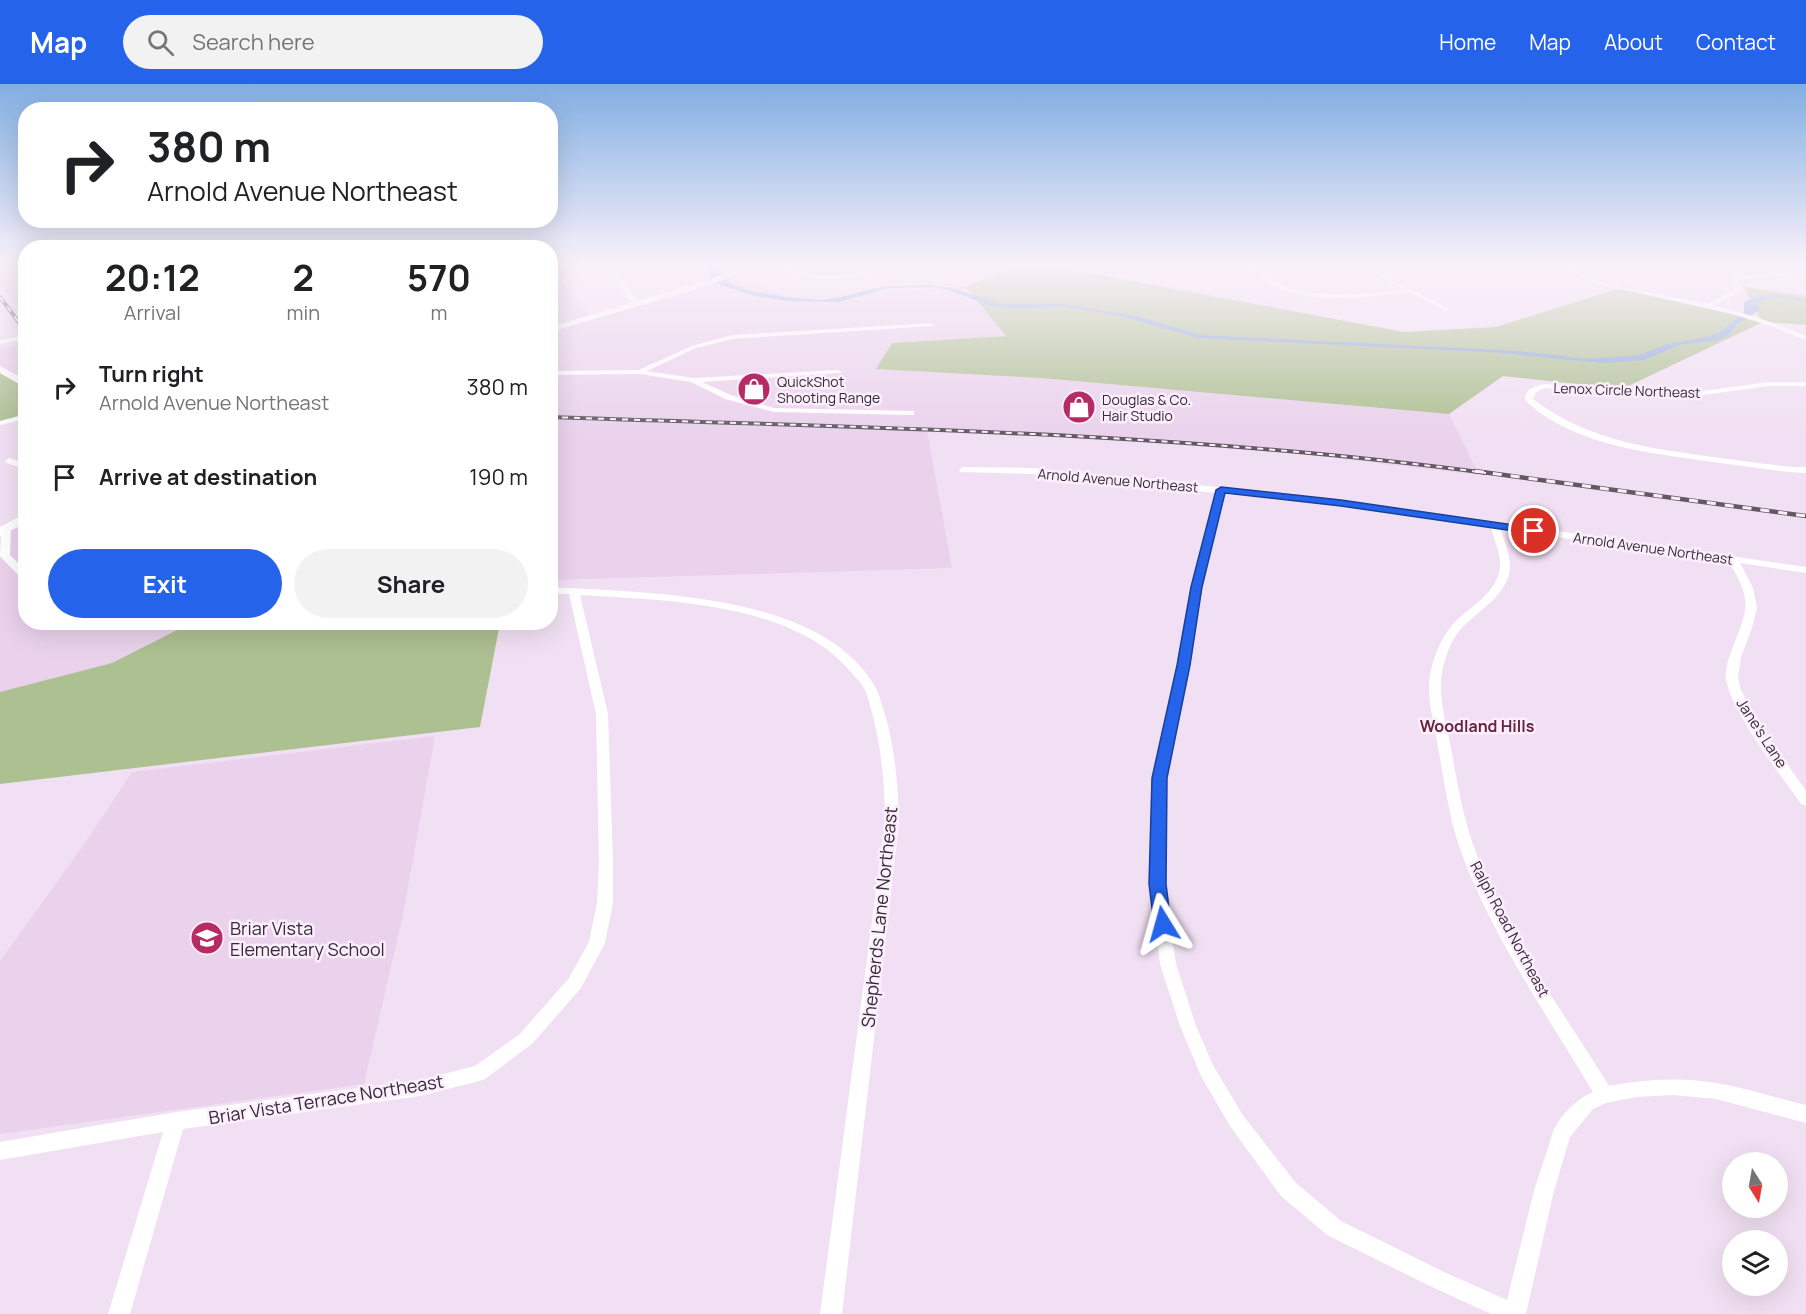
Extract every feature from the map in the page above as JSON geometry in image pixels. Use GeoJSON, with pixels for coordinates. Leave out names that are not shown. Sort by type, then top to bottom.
{"type":"FeatureCollection","features":[{"type":"Feature","properties":{"kind":"main road"},"geometry":{"type":"LineString","coordinates":[[0,369],[18,380]]}},
{"type":"Feature","properties":{"kind":"main road"},"geometry":{"type":"LineString","coordinates":[[3,530],[18,522]]}},
{"type":"Feature","properties":{"kind":"street"},"geometry":{"type":"LineString","coordinates":[[558,328],[577,322]]}},
{"type":"Feature","properties":{"kind":"street"},"geometry":{"type":"LineString","coordinates":[[1766,322],[1806,338]]}},
{"type":"Feature","properties":{"kind":"street"},"geometry":{"type":"LineString","coordinates":[[639,372],[694,347],[732,337],[931,325]]}},
{"type":"Feature","properties":{"kind":"street"},"geometry":{"type":"LineString","coordinates":[[0,342],[18,339]]}},
{"type":"Feature","properties":{"kind":"street"},"geometry":{"type":"LineString","coordinates":[[558,373],[639,372],[693,380],[838,372]]}},
{"type":"Feature","properties":{"kind":"street"},"geometry":{"type":"LineString","coordinates":[[693,380],[728,397],[774,410],[911,413]]}},
{"type":"Feature","properties":{"kind":"street","name":"Lenox Circle Northeast"},"geometry":{"type":"LineString","coordinates":[[1806,384],[1768,384],[1689,395],[1544,386],[1533,390],[1529,395],[1529,400],[1539,409],[1564,423],[1649,451],[1806,470]]}},
{"type":"Feature","properties":{"kind":"street"},"geometry":{"type":"LineString","coordinates":[[0,423],[18,418]]}},
{"type":"Feature","properties":{"kind":"street"},"geometry":{"type":"LineString","coordinates":[[9,461],[18,464]]}},
{"type":"Feature","properties":{"kind":"street","name":"Arnold Avenue Northeast"},"geometry":{"type":"LineString","coordinates":[[963,470],[1033,471],[1341,503],[1806,570]]}},
{"type":"Feature","properties":{"kind":"street"},"geometry":{"type":"LineString","coordinates":[[1221,490],[1197,587],[1159,778],[1157,884],[1168,964],[1188,1026],[1207,1070],[1236,1120],[1288,1189],[1334,1228],[1514,1314],[1544,1191],[1562,1132],[1587,1103],[1605,1095],[1636,1089],[1673,1087],[1716,1091],[1806,1114]]}},
{"type":"Feature","properties":{"kind":"street","name":"Ralph Road Northeast"},"geometry":{"type":"LineString","coordinates":[[1495,526],[1505,564],[1500,583],[1491,596],[1465,617],[1452,632],[1443,649],[1435,676],[1455,808],[1472,860],[1490,898],[1605,1095]]}},
{"type":"Feature","properties":{"kind":"street"},"geometry":{"type":"LineString","coordinates":[[3,530],[5,556],[18,570]]}},
{"type":"Feature","properties":{"kind":"street","name":"Jane's Lane"},"geometry":{"type":"LineString","coordinates":[[1733,560],[1748,588],[1751,600],[1749,620],[1732,666],[1735,690],[1744,709],[1806,801]]}},
{"type":"Feature","properties":{"kind":"street","name":"Shepherds Lane Northeast"},"geometry":{"type":"LineString","coordinates":[[558,591],[709,603],[765,616],[811,632],[843,653],[869,686],[881,720],[892,772],[892,823],[831,1314]]}},
{"type":"Feature","properties":{"kind":"street","name":"Briar Vista Terrace Northeast"},"geometry":{"type":"LineString","coordinates":[[0,1151],[176,1121],[330,1098],[420,1088],[479,1074],[526,1039],[575,983],[597,943],[604,903],[606,861],[602,714],[574,592]]}},
{"type":"Feature","properties":{"kind":"street"},"geometry":{"type":"LineString","coordinates":[[119,1314],[176,1121]]}},
{"type":"Feature","properties":{"kind":"shaded area"},"geometry":{"type":"Polygon","coordinates":[[[558,322],[995,322],[1006,336],[892,343],[876,369],[1041,378],[1449,414],[1479,475],[1183,440],[927,430],[952,568],[558,580],[558,322]]]}},
{"type":"Feature","properties":{"kind":"shaded area"},"geometry":{"type":"Polygon","coordinates":[[[18,345],[18,380],[0,371],[0,348],[18,345]]]}},
{"type":"Feature","properties":{"kind":"shaded area"},"geometry":{"type":"Polygon","coordinates":[[[18,518],[18,630],[177,630],[113,663],[0,692],[0,530],[18,518]]]}},
{"type":"Feature","properties":{"kind":"shaded area","name":"Briar Vista Elementary School"},"geometry":{"type":"Polygon","coordinates":[[[435,736],[403,915],[364,1084],[0,1134],[0,961],[83,846],[132,772],[435,736]]]}},
{"type":"Feature","properties":{"kind":"green space"},"geometry":{"type":"Polygon","coordinates":[[[995,322],[1353,322],[1404,332],[1496,327],[1511,322],[1762,322],[1622,389],[1503,376],[1449,414],[1041,378],[876,369],[892,343],[1006,336],[995,322]]]}},
{"type":"Feature","properties":{"kind":"green space"},"geometry":{"type":"Polygon","coordinates":[[[1769,322],[1806,322],[1806,325],[1769,322]]]}},
{"type":"Feature","properties":{"kind":"green space"},"geometry":{"type":"Polygon","coordinates":[[[0,371],[18,380],[18,418],[0,423],[0,371]]]}},
{"type":"Feature","properties":{"kind":"green space"},"geometry":{"type":"Polygon","coordinates":[[[177,630],[499,630],[480,727],[0,784],[0,692],[112,663],[177,630]]]}},
{"type":"Feature","properties":{"kind":"water"},"geometry":{"type":"Polygon","coordinates":[[[1143,322],[1158,322],[1201,335],[1520,351],[1588,359],[1640,355],[1667,344],[1719,333],[1732,322],[1740,322],[1731,333],[1719,340],[1679,345],[1644,360],[1602,363],[1489,352],[1198,338],[1143,322]]]}},
{"type":"Feature","properties":{"kind":"railway"},"geometry":{"type":"LineString","coordinates":[[558,417],[902,428],[1136,440],[1370,459],[1486,473]]}},
{"type":"Feature","properties":{"kind":"railway"},"geometry":{"type":"LineString","coordinates":[[1475,471],[1806,516]]}},
{"type":"Feature","properties":{"kind":"place","name":"QuickShot Shooting Range"},"geometry":{"type":"Point","coordinates":[754,389]}},
{"type":"Feature","properties":{"kind":"place","name":"Douglas & Co. Hair Studio"},"geometry":{"type":"Point","coordinates":[1079,407]}},
{"type":"Feature","properties":{"kind":"place","name":"Briar Vista Elementary School"},"geometry":{"type":"Point","coordinates":[207,938]}},
{"type":"Feature","properties":{"kind":"district","name":"Woodland Hills"},"geometry":{"type":"Point","coordinates":[1477,726]}},
{"type":"Feature","properties":{"kind":"route"},"geometry":{"type":"LineString","coordinates":[[1163,924],[1157,884],[1159,778],[1197,587],[1221,490],[1341,503],[1534,531]]}}]}
